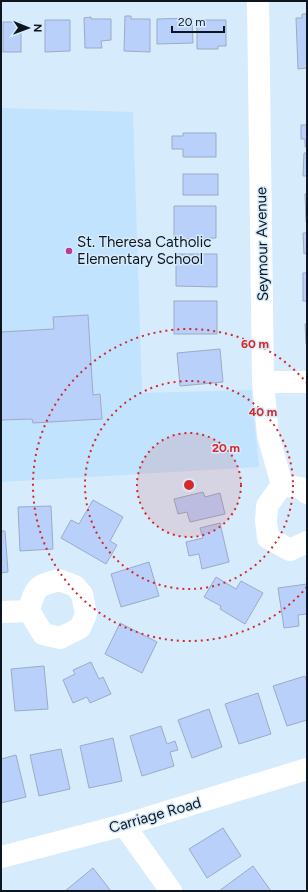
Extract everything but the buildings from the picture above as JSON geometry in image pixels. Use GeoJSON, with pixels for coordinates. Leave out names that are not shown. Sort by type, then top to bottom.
{"type":"FeatureCollection","features":[{"type":"Feature","properties":{"kind":"street","name":"Seymour Avenue"},"geometry":{"type":"LineString","coordinates":[[258,1],[263,382],[268,435],[282,485]]}},
{"type":"Feature","properties":{"kind":"street"},"geometry":{"type":"LineString","coordinates":[[263,382],[307,382]]}},
{"type":"Feature","properties":{"kind":"street"},"geometry":{"type":"LineString","coordinates":[[307,492],[301,488],[282,485],[267,506],[266,521],[268,538],[290,550],[307,542]]}},
{"type":"Feature","properties":{"kind":"street"},"geometry":{"type":"LineString","coordinates":[[1,612],[29,611]]}},
{"type":"Feature","properties":{"kind":"street","name":"Carriage Road"},"geometry":{"type":"LineString","coordinates":[[1,857],[124,825],[307,769]]}},
{"type":"Feature","properties":{"kind":"street"},"geometry":{"type":"LineString","coordinates":[[124,825],[171,891]]}},
{"type":"Feature","properties":{"kind":"shaded area","name":"St. Theresa Catholic Elementary School"},"geometry":{"type":"Polygon","coordinates":[[[1,108],[133,112],[142,393],[251,390],[259,467],[1,482],[1,108]]]}},
{"type":"Feature","properties":{"kind":"place","name":"St. Theresa Catholic Elementary School"},"geometry":{"type":"Point","coordinates":[69,251]}}]}
